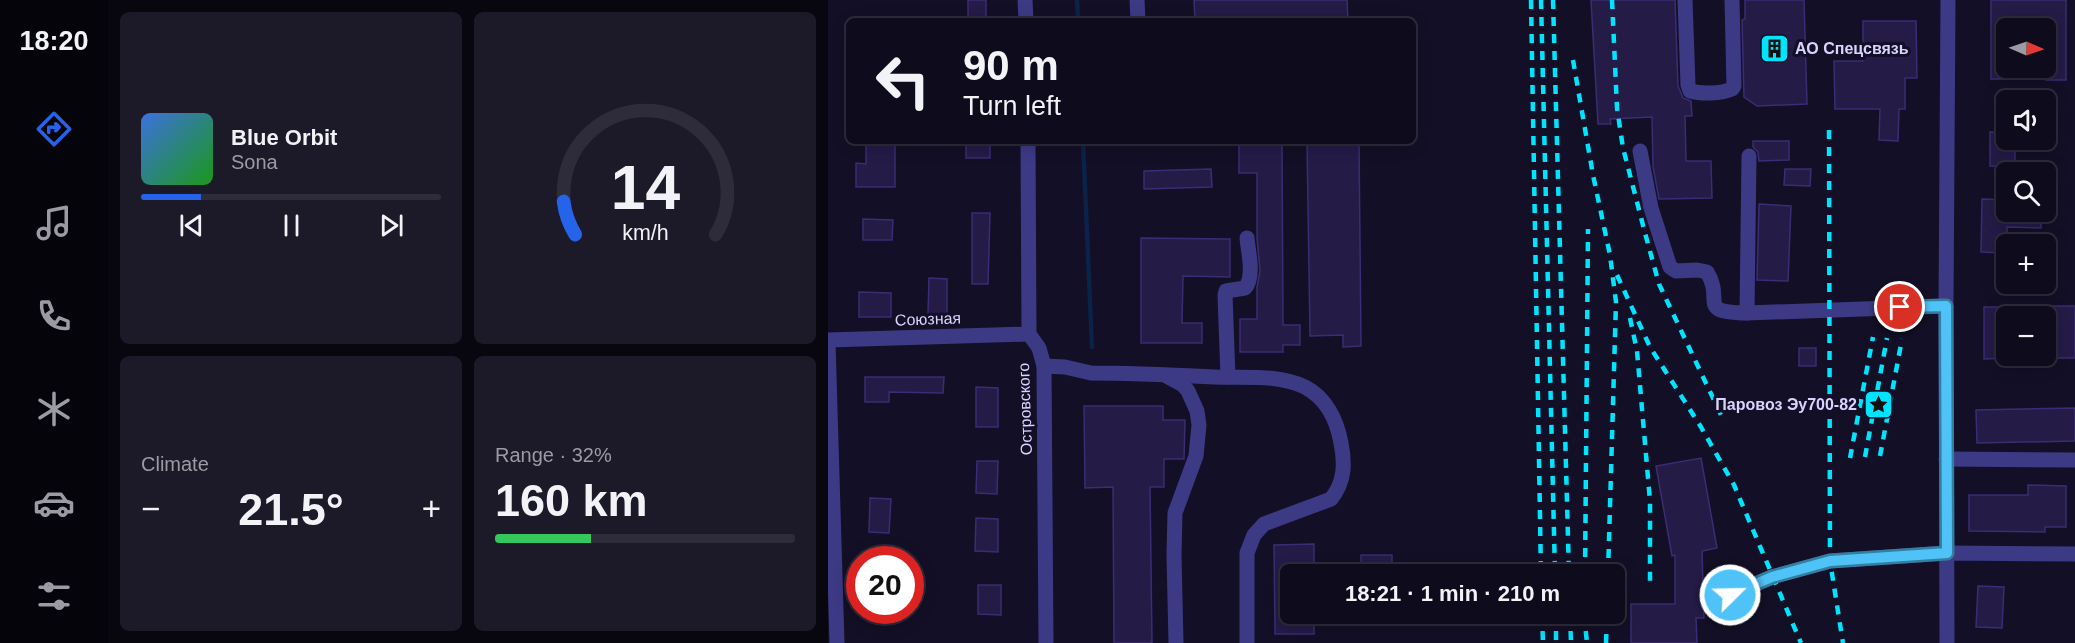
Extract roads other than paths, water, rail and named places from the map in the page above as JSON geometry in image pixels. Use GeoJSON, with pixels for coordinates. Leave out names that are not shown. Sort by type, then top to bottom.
{"type":"FeatureCollection","features":[{"type":"Feature","properties":{"kind":"street"},"geometry":{"type":"LineString","coordinates":[[1025,0],[1026,18]]}},
{"type":"Feature","properties":{"kind":"street"},"geometry":{"type":"LineString","coordinates":[[1137,0],[1138,18]]}},
{"type":"Feature","properties":{"kind":"street"},"geometry":{"type":"LineString","coordinates":[[1685,0],[1688,86],[1690,91],[1695,92],[1726,91],[1734,86],[1732,0]]}},
{"type":"Feature","properties":{"kind":"street"},"geometry":{"type":"LineString","coordinates":[[1947,643],[1948,0]]}},
{"type":"Feature","properties":{"kind":"street","name":"Островского"},"geometry":{"type":"LineString","coordinates":[[1028,144],[1029,334],[1039,348],[1044,366],[1046,643]]}},
{"type":"Feature","properties":{"kind":"street"},"geometry":{"type":"LineString","coordinates":[[1640,151],[1651,208],[1670,267],[1676,272],[1697,270],[1707,272],[1714,304],[1718,310],[1747,313],[1946,306]]}},
{"type":"Feature","properties":{"kind":"street"},"geometry":{"type":"LineString","coordinates":[[1747,313],[1749,156]]}},
{"type":"Feature","properties":{"kind":"street"},"geometry":{"type":"LineString","coordinates":[[1228,377],[1225,295],[1226,291],[1245,288],[1248,284],[1250,277],[1247,238]]}},
{"type":"Feature","properties":{"kind":"street","name":"Союзная"},"geometry":{"type":"LineString","coordinates":[[828,341],[1029,334]]}},
{"type":"Feature","properties":{"kind":"street"},"geometry":{"type":"LineString","coordinates":[[828,341],[837,643]]}},
{"type":"Feature","properties":{"kind":"street"},"geometry":{"type":"LineString","coordinates":[[1044,366],[1065,367],[1090,373],[1286,381],[1307,388],[1329,407],[1341,440],[1344,467],[1337,491],[1331,498],[1264,524],[1254,536],[1247,553],[1247,643]]}},
{"type":"Feature","properties":{"kind":"street"},"geometry":{"type":"LineString","coordinates":[[1166,375],[1183,385],[1188,391],[1197,411],[1199,425],[1196,456],[1175,513],[1176,643]]}},
{"type":"Feature","properties":{"kind":"street"},"geometry":{"type":"LineString","coordinates":[[1946,459],[2075,460]]}},
{"type":"Feature","properties":{"kind":"street"},"geometry":{"type":"LineString","coordinates":[[1730,595],[1772,577],[1830,561],[1947,553],[2075,554]]}},
{"type":"Feature","properties":{"kind":"waterway"},"geometry":{"type":"LineString","coordinates":[[1077,0],[1078,17]]}},
{"type":"Feature","properties":{"kind":"waterway"},"geometry":{"type":"LineString","coordinates":[[1083,144],[1092,347]]}},
{"type":"Feature","properties":{"kind":"railway"},"geometry":{"type":"LineString","coordinates":[[1531,0],[1541,564]]}},
{"type":"Feature","properties":{"kind":"railway"},"geometry":{"type":"LineString","coordinates":[[1541,0],[1555,564]]}},
{"type":"Feature","properties":{"kind":"railway"},"geometry":{"type":"LineString","coordinates":[[1553,0],[1569,564]]}},
{"type":"Feature","properties":{"kind":"railway"},"geometry":{"type":"LineString","coordinates":[[1612,0],[1617,108],[1623,148],[1645,233],[1659,284],[1722,417]]}},
{"type":"Feature","properties":{"kind":"railway"},"geometry":{"type":"LineString","coordinates":[[1573,60],[1610,255],[1616,302],[1608,564]]}},
{"type":"Feature","properties":{"kind":"railway"},"geometry":{"type":"LineString","coordinates":[[1829,130],[1830,561],[1843,643]]}},
{"type":"Feature","properties":{"kind":"railway"},"geometry":{"type":"LineString","coordinates":[[1585,564],[1588,229]]}},
{"type":"Feature","properties":{"kind":"railway"},"geometry":{"type":"LineString","coordinates":[[1617,275],[1650,347],[1701,427],[1734,485],[1801,643]]}},
{"type":"Feature","properties":{"kind":"railway"},"geometry":{"type":"LineString","coordinates":[[1630,318],[1637,351],[1650,501],[1650,581]]}},
{"type":"Feature","properties":{"kind":"railway"},"geometry":{"type":"LineString","coordinates":[[1850,458],[1873,337]]}},
{"type":"Feature","properties":{"kind":"railway"},"geometry":{"type":"LineString","coordinates":[[1865,457],[1887,338]]}},
{"type":"Feature","properties":{"kind":"railway"},"geometry":{"type":"LineString","coordinates":[[1880,456],[1902,339]]}},
{"type":"Feature","properties":{"kind":"railway"},"geometry":{"type":"LineString","coordinates":[[1542,624],[1543,643]]}},
{"type":"Feature","properties":{"kind":"railway"},"geometry":{"type":"LineString","coordinates":[[1556,624],[1556,643]]}},
{"type":"Feature","properties":{"kind":"railway"},"geometry":{"type":"LineString","coordinates":[[1570,624],[1571,643]]}},
{"type":"Feature","properties":{"kind":"railway"},"geometry":{"type":"LineString","coordinates":[[1585,624],[1587,643]]}},
{"type":"Feature","properties":{"kind":"railway"},"geometry":{"type":"LineString","coordinates":[[1606,643],[1607,624]]}},
{"type":"Feature","properties":{"kind":"place","name":"АО Спецсвязь"},"geometry":{"type":"Point","coordinates":[1774,48]}},
{"type":"Feature","properties":{"kind":"place","name":"Паровоз Эу700-82"},"geometry":{"type":"Point","coordinates":[1878,404]}}]}
